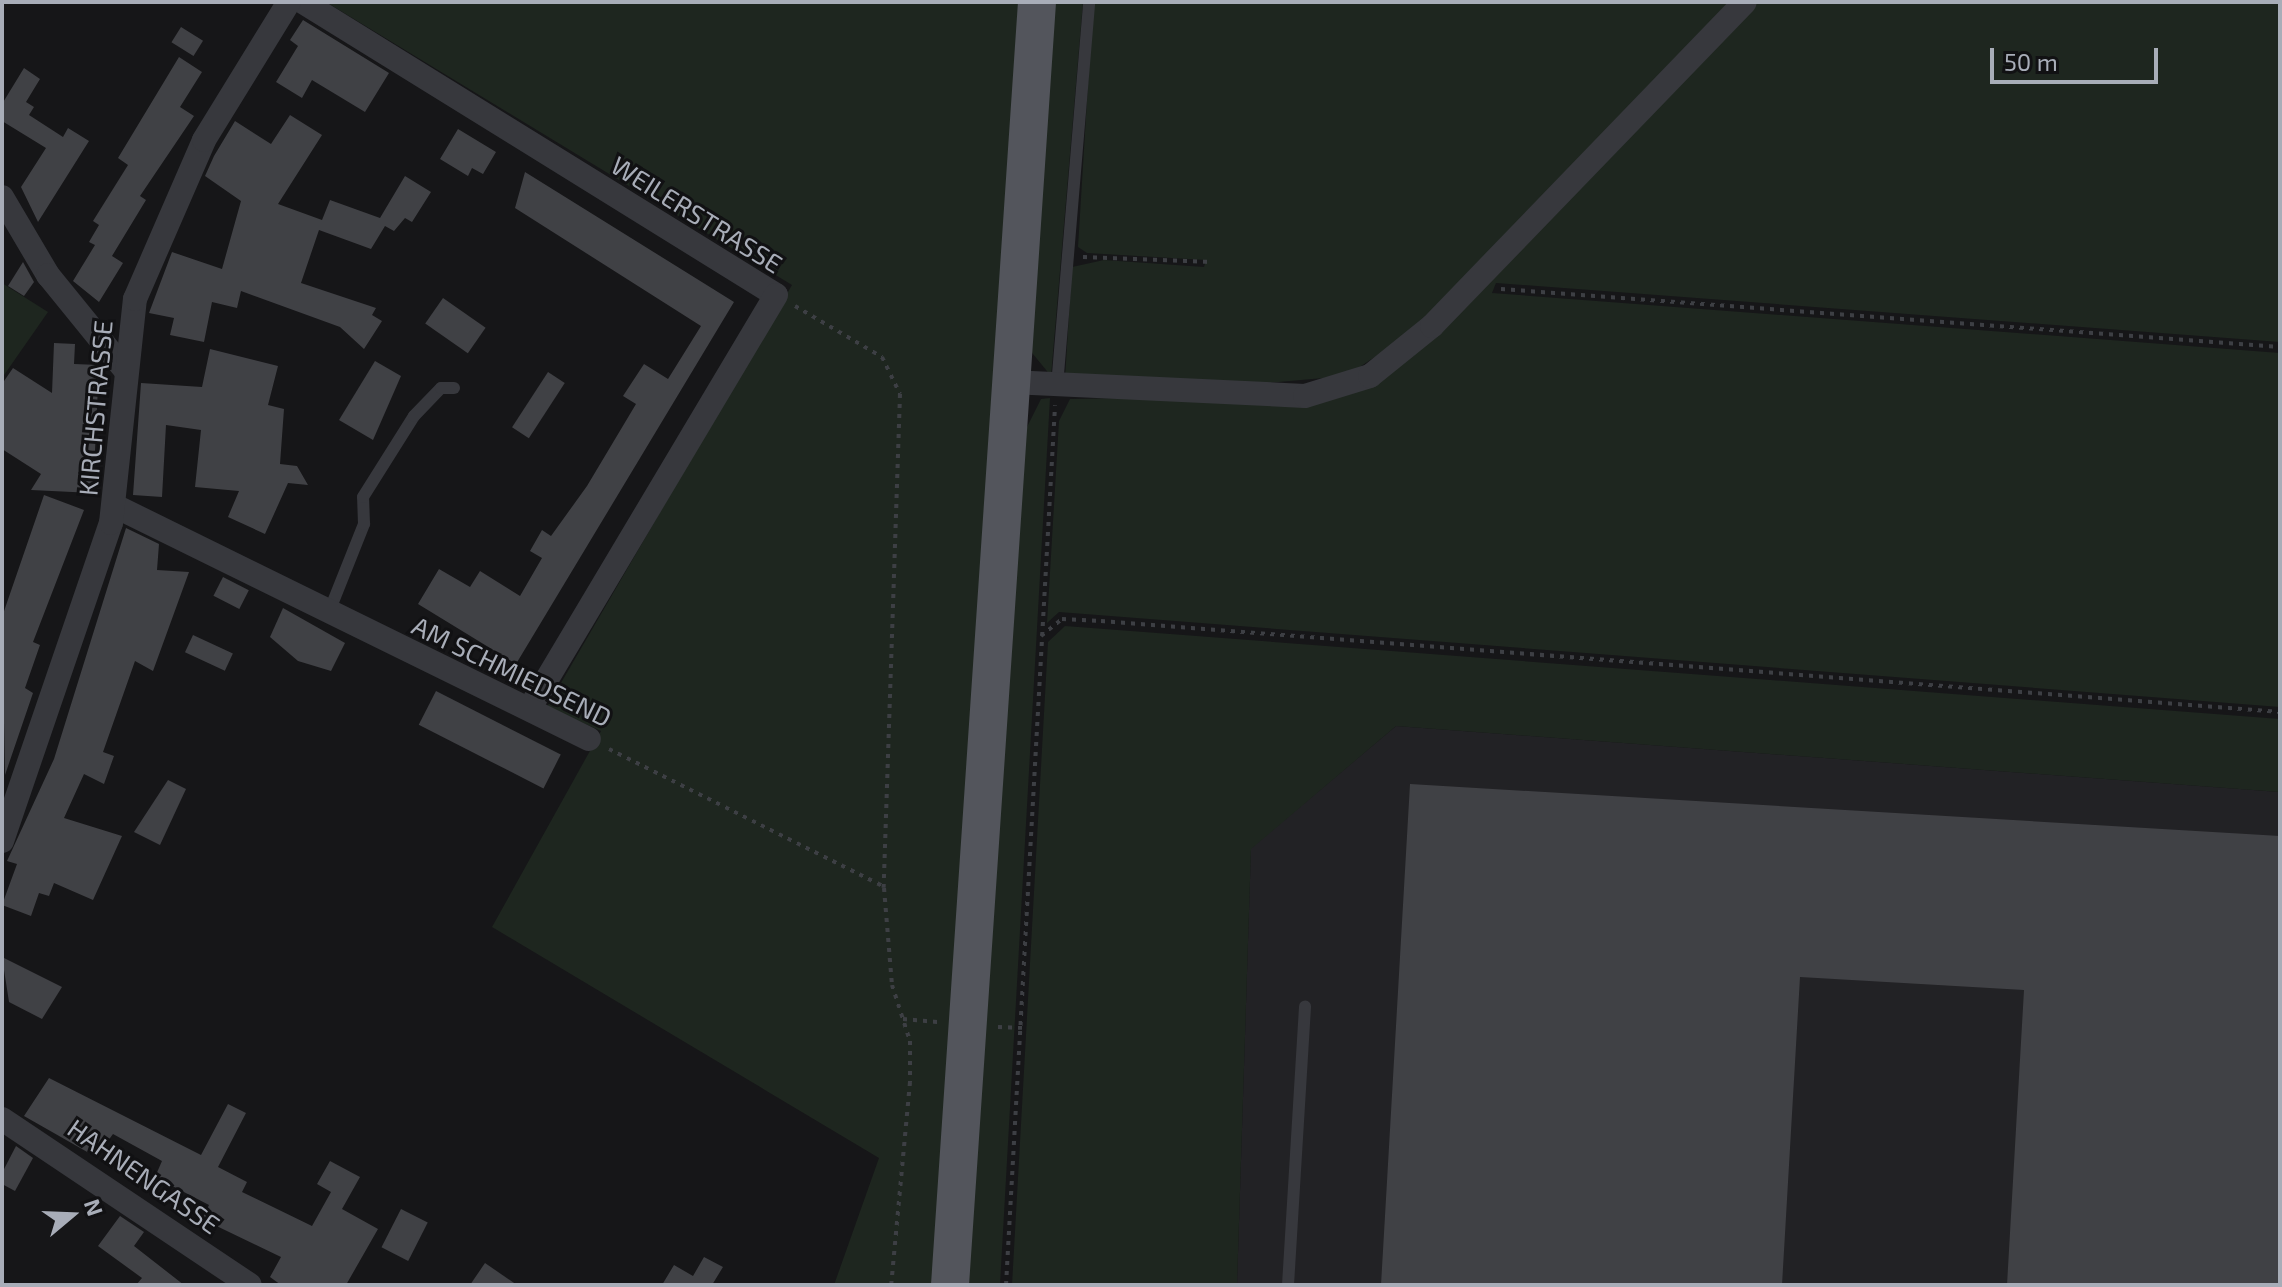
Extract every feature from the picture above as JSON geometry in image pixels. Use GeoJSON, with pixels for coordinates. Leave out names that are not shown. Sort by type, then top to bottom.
{"type":"FeatureCollection","features":[{"type":"Feature","properties":{"kind":"main road"},"geometry":{"type":"LineString","coordinates":[[950,1285],[1037,2]]}},
{"type":"Feature","properties":{"kind":"street","name":"KIRCHSTRASSE"},"geometry":{"type":"LineString","coordinates":[[2,841],[115,506],[135,299],[174,197],[289,2]]}},
{"type":"Feature","properties":{"kind":"street","name":"WEILERSTRASSE"},"geometry":{"type":"LineString","coordinates":[[303,2],[776,295],[530,708]]}},
{"type":"Feature","properties":{"kind":"street"},"geometry":{"type":"LineString","coordinates":[[1010,382],[1305,396],[1370,376],[1432,326],[1745,2]]}},
{"type":"Feature","properties":{"kind":"street"},"geometry":{"type":"LineString","coordinates":[[2,197],[48,275],[126,371]]}},
{"type":"Feature","properties":{"kind":"street","name":"AM SCHMIEDSEND"},"geometry":{"type":"LineString","coordinates":[[115,506],[589,739]]}},
{"type":"Feature","properties":{"kind":"street","name":"HAHNENGASSE"},"geometry":{"type":"LineString","coordinates":[[2,1119],[250,1285]]}},
{"type":"Feature","properties":{"kind":"lane"},"geometry":{"type":"LineString","coordinates":[[1057,386],[1089,2]]}},
{"type":"Feature","properties":{"kind":"lane"},"geometry":{"type":"LineString","coordinates":[[329,612],[364,524],[363,497],[414,416],[441,388],[454,388]]}},
{"type":"Feature","properties":{"kind":"lane"},"geometry":{"type":"LineString","coordinates":[[1288,1285],[1305,1007]]}},
{"type":"Feature","properties":{"kind":"path"},"geometry":{"type":"LineString","coordinates":[[1068,256],[1212,262]]}},
{"type":"Feature","properties":{"kind":"path"},"geometry":{"type":"LineString","coordinates":[[1498,288],[2280,347]]}},
{"type":"Feature","properties":{"kind":"path"},"geometry":{"type":"LineString","coordinates":[[776,295],[882,357],[900,394],[884,888],[892,985],[903,1019],[910,1082],[891,1285]]}},
{"type":"Feature","properties":{"kind":"path"},"geometry":{"type":"LineString","coordinates":[[1006,1285],[1023,1028],[1041,636],[1057,386]]}},
{"type":"Feature","properties":{"kind":"path"},"geometry":{"type":"LineString","coordinates":[[1041,636],[1062,619],[1101,621],[2280,712]]}},
{"type":"Feature","properties":{"kind":"path","name":"AM SCHMIEDSEND"},"geometry":{"type":"LineString","coordinates":[[589,739],[884,888]]}},
{"type":"Feature","properties":{"kind":"path"},"geometry":{"type":"LineString","coordinates":[[903,1019],[945,1022]]}},
{"type":"Feature","properties":{"kind":"path"},"geometry":{"type":"LineString","coordinates":[[995,1027],[1023,1028]]}},
{"type":"Feature","properties":{"kind":"shaded area"},"geometry":{"type":"Polygon","coordinates":[[[326,2],[1021,2],[935,1285],[834,1285],[879,1158],[492,927],[601,731],[547,707],[792,285],[326,2]]]}},
{"type":"Feature","properties":{"kind":"shaded area"},"geometry":{"type":"Polygon","coordinates":[[[1050,2],[1083,2],[1051,376],[1028,348],[1050,2]]]}},
{"type":"Feature","properties":{"kind":"shaded area"},"geometry":{"type":"Polygon","coordinates":[[[1093,2],[1733,2],[1411,333],[1346,376],[1245,385],[1065,378],[1072,267],[1104,260],[1204,267],[1206,260],[1087,253],[1078,247],[1093,2]]]}},
{"type":"Feature","properties":{"kind":"shaded area"},"geometry":{"type":"Polygon","coordinates":[[[1757,2],[2280,2],[2280,342],[1496,283],[1492,293],[2280,353],[2280,707],[1059,612],[1047,623],[1059,421],[1070,399],[1352,394],[1757,2]]]}},
{"type":"Feature","properties":{"kind":"shaded area"},"geometry":{"type":"Polygon","coordinates":[[[2,283],[48,312],[2,378],[2,283]]]}},
{"type":"Feature","properties":{"kind":"shaded area"},"geometry":{"type":"Polygon","coordinates":[[[1050,398],[1000,1285],[961,1285],[1026,429],[1041,399],[1050,398]]]}},
{"type":"Feature","properties":{"kind":"shaded area"},"geometry":{"type":"Polygon","coordinates":[[[1065,626],[2280,719],[2280,792],[1396,726],[1251,849],[1237,1285],[1012,1285],[1048,642],[1065,626]]]}},
{"type":"Feature","properties":{"kind":"shaded area"},"geometry":{"type":"Polygon","coordinates":[[[1396,726],[2280,792],[2280,1285],[1237,1285],[1251,848],[1396,726]]]}},
{"type":"Feature","properties":{"kind":"building"},"geometry":{"type":"Polygon","coordinates":[[[303,20],[389,73],[365,112],[312,80],[302,98],[276,82],[298,46],[290,40],[303,20]]]}},
{"type":"Feature","properties":{"kind":"building"},"geometry":{"type":"Polygon","coordinates":[[[181,27],[203,41],[194,56],[171,42],[181,27]]]}},
{"type":"Feature","properties":{"kind":"building"},"geometry":{"type":"Polygon","coordinates":[[[179,57],[202,72],[180,107],[194,116],[140,196],[146,200],[112,256],[123,263],[99,302],[73,281],[95,245],[89,242],[99,225],[93,221],[128,165],[118,158],[179,57]]]}},
{"type":"Feature","properties":{"kind":"building"},"geometry":{"type":"Polygon","coordinates":[[[24,68],[40,79],[26,102],[34,107],[29,115],[63,137],[68,128],[89,141],[38,222],[21,187],[46,148],[2,121],[2,104],[24,68]]]}},
{"type":"Feature","properties":{"kind":"building"},"geometry":{"type":"Polygon","coordinates":[[[290,115],[322,135],[278,204],[322,220],[330,200],[380,218],[405,176],[431,192],[412,222],[405,218],[394,231],[385,226],[371,249],[319,230],[301,283],[376,308],[372,315],[382,321],[364,349],[340,327],[241,291],[237,308],[212,302],[204,342],[170,335],[174,318],[149,313],[172,252],[222,269],[241,201],[205,176],[214,156],[235,121],[271,144],[290,115]]]}},
{"type":"Feature","properties":{"kind":"building"},"geometry":{"type":"Polygon","coordinates":[[[458,129],[496,152],[483,174],[472,168],[468,176],[440,159],[458,129]]]}},
{"type":"Feature","properties":{"kind":"building"},"geometry":{"type":"Polygon","coordinates":[[[525,172],[734,302],[516,664],[418,604],[439,569],[470,587],[480,571],[520,596],[542,558],[530,551],[542,530],[551,536],[587,486],[636,404],[623,396],[644,364],[668,379],[701,326],[515,208],[525,172]]]}},
{"type":"Feature","properties":{"kind":"building"},"geometry":{"type":"Polygon","coordinates":[[[23,262],[34,282],[24,296],[8,286],[23,262]]]}},
{"type":"Feature","properties":{"kind":"building"},"geometry":{"type":"Polygon","coordinates":[[[443,298],[486,328],[468,353],[425,323],[443,298]]]}},
{"type":"Feature","properties":{"kind":"building"},"geometry":{"type":"Polygon","coordinates":[[[54,343],[75,344],[74,364],[99,365],[93,493],[31,490],[41,474],[2,449],[2,384],[13,368],[52,393],[54,343]]]}},
{"type":"Feature","properties":{"kind":"building"},"geometry":{"type":"Polygon","coordinates":[[[210,349],[278,366],[268,405],[284,409],[280,464],[297,466],[308,485],[288,483],[265,534],[228,517],[239,491],[195,487],[201,430],[166,425],[162,497],[133,495],[141,383],[202,387],[210,349]]]}},
{"type":"Feature","properties":{"kind":"building"},"geometry":{"type":"Polygon","coordinates":[[[375,361],[401,376],[373,440],[339,420],[375,361]]]}},
{"type":"Feature","properties":{"kind":"building"},"geometry":{"type":"Polygon","coordinates":[[[548,372],[565,383],[529,438],[512,427],[548,372]]]}},
{"type":"Feature","properties":{"kind":"building"},"geometry":{"type":"Polygon","coordinates":[[[44,495],[84,510],[33,642],[40,645],[25,688],[33,693],[5,775],[2,617],[44,495]]]}},
{"type":"Feature","properties":{"kind":"building"},"geometry":{"type":"Polygon","coordinates":[[[126,528],[159,544],[157,570],[189,572],[153,671],[135,661],[103,752],[114,756],[104,784],[84,774],[64,818],[122,836],[93,900],[54,883],[49,896],[39,893],[31,916],[2,905],[17,864],[7,861],[54,759],[126,528]]]}},
{"type":"Feature","properties":{"kind":"building"},"geometry":{"type":"Polygon","coordinates":[[[223,577],[249,590],[239,609],[213,596],[223,577]]]}},
{"type":"Feature","properties":{"kind":"building"},"geometry":{"type":"Polygon","coordinates":[[[283,608],[345,643],[331,671],[298,661],[270,637],[283,608]]]}},
{"type":"Feature","properties":{"kind":"building"},"geometry":{"type":"Polygon","coordinates":[[[193,635],[233,654],[225,671],[185,652],[193,635]]]}},
{"type":"Feature","properties":{"kind":"building"},"geometry":{"type":"Polygon","coordinates":[[[436,691],[561,755],[543,788],[419,725],[436,691]]]}},
{"type":"Feature","properties":{"kind":"building"},"geometry":{"type":"Polygon","coordinates":[[[168,780],[186,789],[160,845],[134,832],[168,780]]]}},
{"type":"Feature","properties":{"kind":"building"},"geometry":{"type":"Polygon","coordinates":[[[1410,784],[2280,836],[2280,1285],[2007,1285],[2024,990],[1800,977],[1782,1285],[1381,1285],[1410,784]]]}},
{"type":"Feature","properties":{"kind":"building"},"geometry":{"type":"Polygon","coordinates":[[[2,957],[62,987],[42,1019],[9,1002],[2,957]]]}},
{"type":"Feature","properties":{"kind":"building"},"geometry":{"type":"Polygon","coordinates":[[[49,1078],[201,1155],[228,1104],[246,1113],[218,1167],[247,1182],[242,1192],[312,1226],[331,1192],[317,1184],[330,1161],[360,1177],[342,1209],[378,1229],[346,1285],[281,1285],[270,1277],[281,1257],[202,1219],[209,1205],[155,1177],[162,1161],[113,1134],[96,1157],[24,1116],[49,1078]]]}},
{"type":"Feature","properties":{"kind":"building"},"geometry":{"type":"Polygon","coordinates":[[[16,1146],[33,1158],[15,1191],[2,1184],[2,1173],[16,1146]]]}},
{"type":"Feature","properties":{"kind":"building"},"geometry":{"type":"Polygon","coordinates":[[[401,1209],[428,1223],[408,1261],[381,1247],[401,1209]]]}},
{"type":"Feature","properties":{"kind":"building"},"geometry":{"type":"Polygon","coordinates":[[[120,1216],[144,1232],[134,1246],[184,1285],[136,1285],[142,1278],[98,1246],[120,1216]]]}},
{"type":"Feature","properties":{"kind":"building"},"geometry":{"type":"Polygon","coordinates":[[[704,1257],[723,1267],[712,1285],[662,1285],[674,1265],[693,1276],[704,1257]]]}},
{"type":"Feature","properties":{"kind":"building"},"geometry":{"type":"Polygon","coordinates":[[[485,1263],[517,1285],[470,1285],[485,1263]]]}}]}
